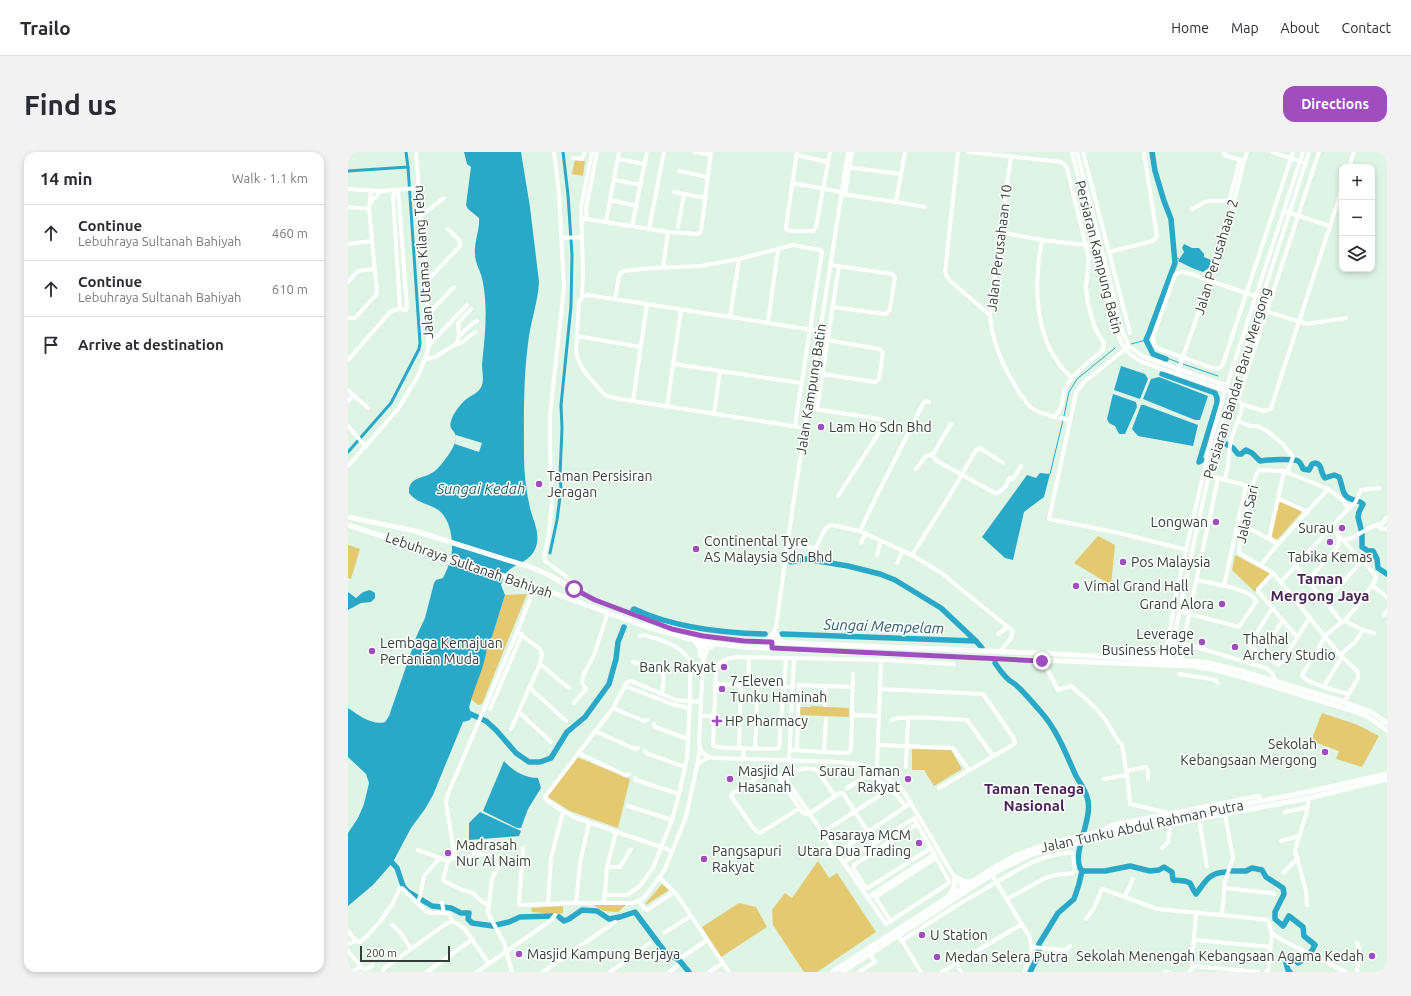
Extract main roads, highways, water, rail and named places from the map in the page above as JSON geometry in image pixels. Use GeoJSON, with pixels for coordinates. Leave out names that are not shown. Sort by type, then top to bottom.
{"type":"FeatureCollection","features":[{"type":"Feature","properties":{"kind":"main road","name":"Lebuhraya Sultanah Bahiyah"},"geometry":{"type":"LineString","coordinates":[[348,517],[415,531],[533,568],[549,575],[578,592],[638,617],[672,629],[705,637],[762,642],[774,645],[785,643],[1147,658],[1167,663],[1184,661],[1204,662],[1238,670],[1344,702],[1371,712],[1387,723]]}},
{"type":"Feature","properties":{"kind":"main road","name":"Lebuhraya Sultanah Bahiyah"},"geometry":{"type":"LineString","coordinates":[[348,525],[444,556],[636,623],[704,643],[774,645],[908,655],[1042,661],[1167,663],[1193,666],[1212,669],[1360,713],[1387,730]]}},
{"type":"Feature","properties":{"kind":"main road"},"geometry":{"type":"LineString","coordinates":[[762,642],[775,634],[785,643]]}},
{"type":"Feature","properties":{"kind":"main road"},"geometry":{"type":"LineString","coordinates":[[694,640],[699,647],[703,658],[708,647],[715,644]]}},
{"type":"Feature","properties":{"kind":"main road"},"geometry":{"type":"LineString","coordinates":[[1147,658],[1161,655],[1171,640],[1178,655],[1184,661]]}},
{"type":"Feature","properties":{"kind":"main road"},"geometry":{"type":"LineString","coordinates":[[908,648],[908,655]]}},
{"type":"Feature","properties":{"kind":"main road","name":"Jalan Tunku Abdul Rahman Putra"},"geometry":{"type":"LineString","coordinates":[[842,972],[936,915],[972,882],[996,866],[1030,850],[1079,836],[1319,790],[1387,774]]}},
{"type":"Feature","properties":{"kind":"main road","name":"Jalan Tunku Abdul Rahman Putra"},"geometry":{"type":"LineString","coordinates":[[832,972],[948,898],[1032,854],[1088,841],[1169,819],[1199,818],[1225,814],[1309,798],[1387,779]]}},
{"type":"Feature","properties":{"kind":"main road"},"geometry":{"type":"LineString","coordinates":[[948,898],[955,885],[955,878],[965,882],[972,882]]}},
{"type":"Feature","properties":{"kind":"water","name":"Sungai Kedah"},"geometry":{"type":"Polygon","coordinates":[[[464,152],[521,152],[530,207],[539,282],[528,344],[525,372],[524,414],[524,462],[527,495],[536,529],[537,543],[532,555],[509,570],[503,578],[501,585],[505,595],[491,640],[487,645],[482,667],[469,707],[472,716],[470,720],[463,722],[433,795],[411,828],[393,862],[373,885],[348,906],[348,833],[358,818],[364,804],[369,783],[366,774],[348,757],[348,708],[366,719],[380,723],[385,722],[389,716],[417,635],[425,618],[434,583],[436,580],[443,578],[452,552],[450,530],[445,517],[435,508],[412,496],[409,493],[409,487],[414,480],[436,470],[449,455],[456,441],[455,434],[450,424],[453,416],[464,401],[477,392],[483,383],[482,364],[486,314],[485,293],[475,254],[479,218],[468,209],[466,205],[471,167],[467,164],[464,152]]]}},
{"type":"Feature","properties":{"kind":"water"},"geometry":{"type":"Polygon","coordinates":[[[1184,244],[1192,248],[1199,248],[1204,254],[1204,257],[1211,260],[1209,268],[1203,272],[1178,261],[1184,252],[1182,248],[1184,244]]]}},
{"type":"Feature","properties":{"kind":"water"},"geometry":{"type":"Polygon","coordinates":[[[1121,366],[1145,374],[1148,379],[1140,399],[1114,390],[1121,366]]]}},
{"type":"Feature","properties":{"kind":"water"},"geometry":{"type":"Polygon","coordinates":[[[1159,377],[1208,396],[1200,420],[1195,420],[1143,399],[1151,379],[1159,377]]]}},
{"type":"Feature","properties":{"kind":"water"},"geometry":{"type":"Polygon","coordinates":[[[1113,394],[1136,402],[1137,407],[1125,434],[1119,434],[1115,426],[1109,423],[1107,419],[1113,394]]]}},
{"type":"Feature","properties":{"kind":"water"},"geometry":{"type":"Polygon","coordinates":[[[1141,405],[1198,425],[1193,446],[1138,436],[1132,429],[1141,405]]]}},
{"type":"Feature","properties":{"kind":"water"},"geometry":{"type":"Polygon","coordinates":[[[1040,473],[1050,474],[1044,497],[1024,512],[1013,560],[1005,558],[982,537],[1027,475],[1036,478],[1040,473]]]}},
{"type":"Feature","properties":{"kind":"water"},"geometry":{"type":"Polygon","coordinates":[[[370,590],[375,593],[375,598],[371,602],[361,603],[348,610],[348,592],[356,598],[363,592],[370,590]]]}},
{"type":"Feature","properties":{"kind":"water"},"geometry":{"type":"Polygon","coordinates":[[[504,761],[519,773],[528,777],[538,778],[541,788],[528,809],[521,828],[517,828],[483,811],[504,761]]]}},
{"type":"Feature","properties":{"kind":"water"},"geometry":{"type":"Polygon","coordinates":[[[480,812],[521,831],[519,836],[469,840],[469,823],[480,812]]]}},
{"type":"Feature","properties":{"kind":"waterway"},"geometry":{"type":"LineString","coordinates":[[348,171],[408,167],[406,152]]}},
{"type":"Feature","properties":{"kind":"waterway"},"geometry":{"type":"LineString","coordinates":[[550,553],[557,520],[561,489],[561,405],[571,306],[572,255],[568,195],[563,152]]}},
{"type":"Feature","properties":{"kind":"waterway"},"geometry":{"type":"LineString","coordinates":[[1152,152],[1155,171],[1171,219],[1175,263],[1146,340],[1153,354],[1166,359]]}},
{"type":"Feature","properties":{"kind":"waterway"},"geometry":{"type":"LineString","coordinates":[[348,452],[391,403],[419,349],[420,343],[408,167]]}},
{"type":"Feature","properties":{"kind":"waterway"},"geometry":{"type":"LineString","coordinates":[[1175,257],[1179,259]]}},
{"type":"Feature","properties":{"kind":"waterway"},"geometry":{"type":"LineString","coordinates":[[1131,344],[1146,340]]}},
{"type":"Feature","properties":{"kind":"waterway"},"geometry":{"type":"LineString","coordinates":[[1064,416],[1069,392],[1077,379],[1115,348]]}},
{"type":"Feature","properties":{"kind":"waterway"},"geometry":{"type":"LineString","coordinates":[[1167,358],[1180,363]]}},
{"type":"Feature","properties":{"kind":"waterway"},"geometry":{"type":"LineString","coordinates":[[1183,364],[1218,376]]}},
{"type":"Feature","properties":{"kind":"waterway"},"geometry":{"type":"LineString","coordinates":[[1162,374],[1215,393],[1217,403],[1199,462],[1202,460]]}},
{"type":"Feature","properties":{"kind":"waterway"},"geometry":{"type":"LineString","coordinates":[[1050,474],[1063,420]]}},
{"type":"Feature","properties":{"kind":"waterway"},"geometry":{"type":"LineString","coordinates":[[1222,442],[1233,448],[1238,454],[1241,454],[1246,450],[1252,453],[1260,461],[1295,460],[1300,463],[1303,469],[1309,470],[1312,464],[1315,463],[1319,465],[1325,478],[1334,475],[1339,477],[1345,495],[1348,498],[1359,501],[1363,504],[1358,517],[1362,533],[1362,547],[1368,551],[1373,551],[1377,559],[1378,568],[1387,574]]}},
{"type":"Feature","properties":{"kind":"waterway"},"geometry":{"type":"LineString","coordinates":[[791,562],[806,559],[848,566],[880,574],[895,580],[941,608],[976,641]]}},
{"type":"Feature","properties":{"kind":"waterway","name":"Sungai Mempelam"},"geometry":{"type":"LineString","coordinates":[[633,610],[634,609],[665,621],[681,625],[715,631],[765,634]]}},
{"type":"Feature","properties":{"kind":"waterway","name":"Sungai Mempelam"},"geometry":{"type":"LineString","coordinates":[[466,712],[486,721],[516,753],[529,762],[540,762],[551,758],[567,732],[585,717],[609,684],[616,659],[618,642],[624,627]]}},
{"type":"Feature","properties":{"kind":"waterway","name":"Sungai Mempelam"},"geometry":{"type":"LineString","coordinates":[[782,634],[976,641],[982,648]]}},
{"type":"Feature","properties":{"kind":"waterway","name":"Sungai Mempelam"},"geometry":{"type":"LineString","coordinates":[[995,663],[1005,676],[1023,691],[1052,726],[1086,794],[1089,806],[1088,815],[1078,856],[1082,871]]}},
{"type":"Feature","properties":{"kind":"waterway"},"geometry":{"type":"LineString","coordinates":[[388,858],[397,868],[403,886],[407,891],[432,906],[451,908],[461,913],[469,913],[468,919],[472,923],[493,926]]}},
{"type":"Feature","properties":{"kind":"waterway"},"geometry":{"type":"LineString","coordinates":[[1082,871],[1105,871],[1130,866],[1150,871],[1159,870],[1164,867],[1172,872],[1173,880],[1190,883],[1196,894],[1208,878],[1215,874],[1226,872]]}},
{"type":"Feature","properties":{"kind":"waterway"},"geometry":{"type":"LineString","coordinates":[[1231,871],[1246,871],[1252,868],[1262,870],[1266,877],[1283,888],[1284,894],[1275,912],[1275,919],[1283,926],[1289,916],[1303,927],[1304,936],[1315,945],[1308,955],[1298,963],[1292,958],[1286,963],[1290,972]]}},
{"type":"Feature","properties":{"kind":"waterway"},"geometry":{"type":"LineString","coordinates":[[1030,972],[1038,956],[1039,944],[1058,913],[1074,899],[1082,871]]}},
{"type":"Feature","properties":{"kind":"waterway"},"geometry":{"type":"LineString","coordinates":[[559,917],[564,921],[582,910],[597,911],[609,919],[635,912],[665,952],[679,960],[689,972]]}},
{"type":"Feature","properties":{"kind":"waterway"},"geometry":{"type":"LineString","coordinates":[[496,925],[509,922],[520,917],[553,916]]}},
{"type":"Feature","properties":{"kind":"place","name":"Lam Ho Sdn Bhd"},"geometry":{"type":"Point","coordinates":[821,427]}},
{"type":"Feature","properties":{"kind":"place","name":"Taman Persisiran Jeragan"},"geometry":{"type":"Point","coordinates":[539,484]}},
{"type":"Feature","properties":{"kind":"place","name":"Longwan"},"geometry":{"type":"Point","coordinates":[1216,522]}},
{"type":"Feature","properties":{"kind":"place","name":"Surau"},"geometry":{"type":"Point","coordinates":[1342,528]}},
{"type":"Feature","properties":{"kind":"place","name":"Tabika Kemas"},"geometry":{"type":"Point","coordinates":[1330,542]}},
{"type":"Feature","properties":{"kind":"place","name":"Continental Tyre AS Malaysia Sdn Bhd"},"geometry":{"type":"Point","coordinates":[696,549]}},
{"type":"Feature","properties":{"kind":"place","name":"Pos Malaysia"},"geometry":{"type":"Point","coordinates":[1123,562]}},
{"type":"Feature","properties":{"kind":"place","name":"Vimal Grand Hall"},"geometry":{"type":"Point","coordinates":[1076,586]}},
{"type":"Feature","properties":{"kind":"place","name":"Grand Alora"},"geometry":{"type":"Point","coordinates":[1222,604]}},
{"type":"Feature","properties":{"kind":"place","name":"Leverage Business Hotel"},"geometry":{"type":"Point","coordinates":[1202,642]}},
{"type":"Feature","properties":{"kind":"place","name":"Thalhal Archery Studio"},"geometry":{"type":"Point","coordinates":[1235,647]}},
{"type":"Feature","properties":{"kind":"place","name":"Lembaga Kemajuan Pertanian Muda"},"geometry":{"type":"Point","coordinates":[372,651]}},
{"type":"Feature","properties":{"kind":"place","name":"Bank Rakyat"},"geometry":{"type":"Point","coordinates":[724,667]}},
{"type":"Feature","properties":{"kind":"place","name":"7-Eleven Tunku Haminah"},"geometry":{"type":"Point","coordinates":[722,689]}},
{"type":"Feature","properties":{"kind":"place","name":"HP Pharmacy"},"geometry":{"type":"Point","coordinates":[717,721]}},
{"type":"Feature","properties":{"kind":"place","name":"Sekolah Kebangsaan Mergong"},"geometry":{"type":"Point","coordinates":[1325,752]}},
{"type":"Feature","properties":{"kind":"place","name":"Masjid Al Hasanah"},"geometry":{"type":"Point","coordinates":[730,779]}},
{"type":"Feature","properties":{"kind":"place","name":"Surau Taman Rakyat"},"geometry":{"type":"Point","coordinates":[908,779]}},
{"type":"Feature","properties":{"kind":"place","name":"Pasaraya MCM Utara Dua Trading"},"geometry":{"type":"Point","coordinates":[919,843]}},
{"type":"Feature","properties":{"kind":"place","name":"Madrasah Nur Al Naim"},"geometry":{"type":"Point","coordinates":[448,853]}},
{"type":"Feature","properties":{"kind":"place","name":"Pangsapuri Rakyat"},"geometry":{"type":"Point","coordinates":[704,859]}},
{"type":"Feature","properties":{"kind":"place","name":"U Station"},"geometry":{"type":"Point","coordinates":[922,935]}},
{"type":"Feature","properties":{"kind":"place","name":"Masjid Kampung Berjaya"},"geometry":{"type":"Point","coordinates":[519,954]}},
{"type":"Feature","properties":{"kind":"place","name":"Sekolah Menengah Kebangsaan Agama Kedah"},"geometry":{"type":"Point","coordinates":[1372,956]}},
{"type":"Feature","properties":{"kind":"place","name":"Medan Selera Putra"},"geometry":{"type":"Point","coordinates":[937,957]}},
{"type":"Feature","properties":{"kind":"district","name":"Taman Mergong Jaya"},"geometry":{"type":"Point","coordinates":[1320,586]}},
{"type":"Feature","properties":{"kind":"district","name":"Taman Tenaga Nasional"},"geometry":{"type":"Point","coordinates":[1034,796]}}]}
